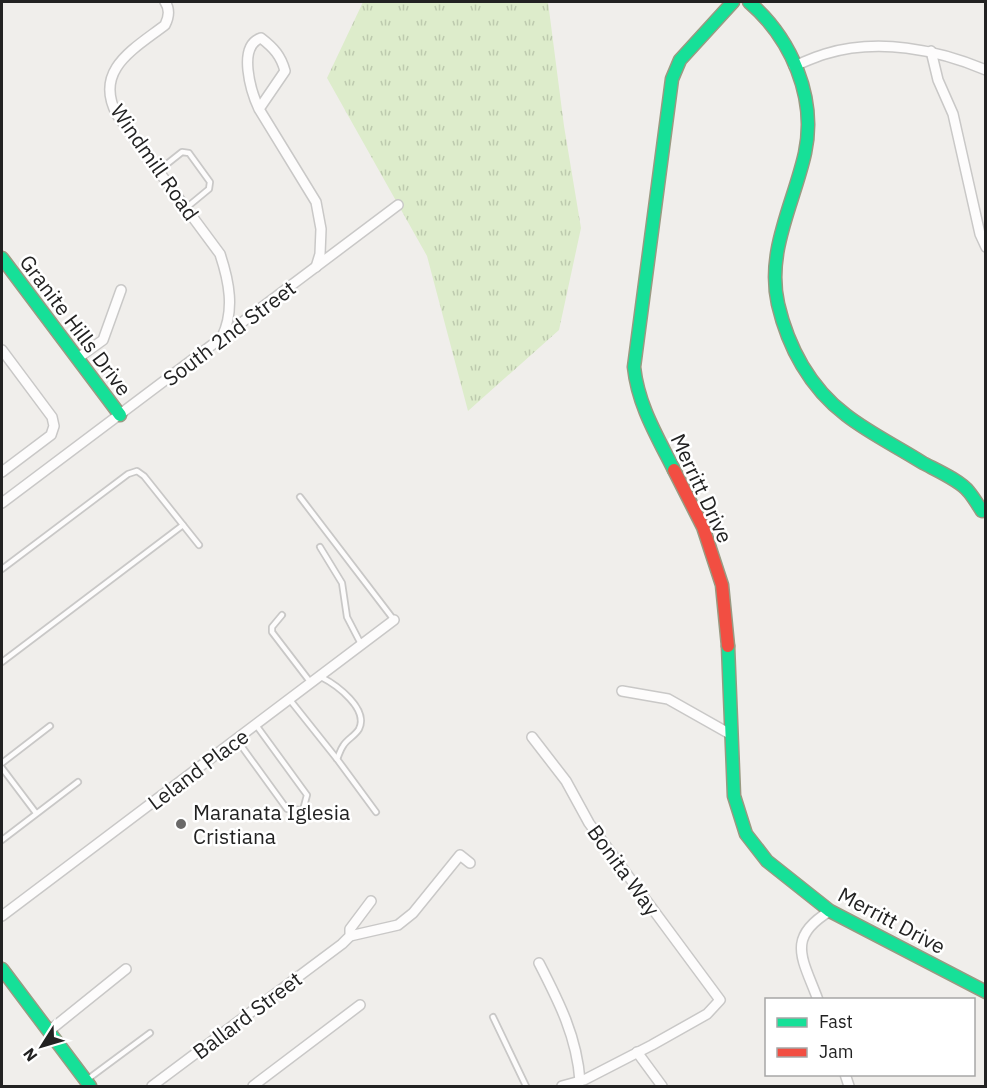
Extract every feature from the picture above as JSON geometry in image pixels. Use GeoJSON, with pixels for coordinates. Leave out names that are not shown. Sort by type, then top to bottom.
{"type":"FeatureCollection","features":[{"type":"Feature","properties":{"kind":"street","name":"Windmill Road"},"geometry":{"type":"LineString","coordinates":[[165,2],[168,6],[168,18],[165,25],[120,60],[114,71],[110,92],[111,104],[220,254],[228,278],[230,304],[226,329],[221,339]]}},
{"type":"Feature","properties":{"kind":"street","name":"Merritt Drive"},"geometry":{"type":"LineString","coordinates":[[733,2],[680,60],[672,79],[634,367],[636,388],[642,407],[703,527],[722,585],[727,633],[734,796],[746,834],[767,861],[830,911],[986,992]]}},
{"type":"Feature","properties":{"kind":"street"},"geometry":{"type":"LineString","coordinates":[[749,2],[763,14],[784,41],[804,89],[807,129],[805,152],[779,237],[775,272],[776,292],[787,334],[811,378],[833,404],[846,415],[968,490],[982,511]]}},
{"type":"Feature","properties":{"kind":"street"},"geometry":{"type":"LineString","coordinates":[[259,109],[285,71],[283,61],[274,48],[261,38],[249,46],[248,68],[251,90],[259,109],[316,202],[321,235],[316,267]]}},
{"type":"Feature","properties":{"kind":"street"},"geometry":{"type":"LineString","coordinates":[[794,66],[826,54],[874,46],[931,51],[986,70]]}},
{"type":"Feature","properties":{"kind":"street"},"geometry":{"type":"LineString","coordinates":[[931,51],[938,80],[953,114],[980,234],[986,247]]}},
{"type":"Feature","properties":{"kind":"street","name":"South 2nd Street"},"geometry":{"type":"LineString","coordinates":[[2,503],[398,205]]}},
{"type":"Feature","properties":{"kind":"street","name":"Granite Hills Drive"},"geometry":{"type":"LineString","coordinates":[[2,258],[120,415]]}},
{"type":"Feature","properties":{"kind":"street"},"geometry":{"type":"LineString","coordinates":[[78,358],[103,340],[121,290]]}},
{"type":"Feature","properties":{"kind":"street"},"geometry":{"type":"LineString","coordinates":[[2,350],[52,417],[54,426],[51,435],[2,472]]}},
{"type":"Feature","properties":{"kind":"street","name":"Leland Place"},"geometry":{"type":"LineString","coordinates":[[2,916],[394,620]]}},
{"type":"Feature","properties":{"kind":"street"},"geometry":{"type":"LineString","coordinates":[[622,691],[668,699],[730,734]]}},
{"type":"Feature","properties":{"kind":"street","name":"Bonita Way"},"geometry":{"type":"LineString","coordinates":[[532,737],[566,781],[589,823],[720,1000],[707,1014],[637,1052]]}},
{"type":"Feature","properties":{"kind":"street"},"geometry":{"type":"LineString","coordinates":[[350,936],[398,925],[412,913],[460,855],[470,863]]}},
{"type":"Feature","properties":{"kind":"street","name":"Ballard Street"},"geometry":{"type":"LineString","coordinates":[[152,1086],[342,944],[350,936],[350,929],[371,901]]}},
{"type":"Feature","properties":{"kind":"street"},"geometry":{"type":"LineString","coordinates":[[818,998],[800,952],[801,943],[814,920],[830,911]]}},
{"type":"Feature","properties":{"kind":"street"},"geometry":{"type":"LineString","coordinates":[[539,963],[561,1007],[578,1057],[580,1081]]}},
{"type":"Feature","properties":{"kind":"street"},"geometry":{"type":"LineString","coordinates":[[2,969],[88,1084]]}},
{"type":"Feature","properties":{"kind":"street"},"geometry":{"type":"LineString","coordinates":[[49,1031],[126,969]]}},
{"type":"Feature","properties":{"kind":"street"},"geometry":{"type":"LineString","coordinates":[[253,1086],[360,1005]]}},
{"type":"Feature","properties":{"kind":"street"},"geometry":{"type":"LineString","coordinates":[[562,1086],[580,1081],[637,1052],[662,1086]]}},
{"type":"Feature","properties":{"kind":"lane"},"geometry":{"type":"LineString","coordinates":[[158,171],[182,152],[189,153],[210,182],[209,189],[186,208]]}},
{"type":"Feature","properties":{"kind":"lane"},"geometry":{"type":"LineString","coordinates":[[2,569],[128,474],[137,471],[144,476],[199,545]]}},
{"type":"Feature","properties":{"kind":"lane"},"geometry":{"type":"LineString","coordinates":[[300,497],[394,620]]}},
{"type":"Feature","properties":{"kind":"lane"},"geometry":{"type":"LineString","coordinates":[[2,662],[183,525]]}},
{"type":"Feature","properties":{"kind":"lane"},"geometry":{"type":"LineString","coordinates":[[320,548],[342,583],[347,617],[362,646]]}},
{"type":"Feature","properties":{"kind":"lane"},"geometry":{"type":"LineString","coordinates":[[282,615],[272,627],[272,632],[311,683]]}},
{"type":"Feature","properties":{"kind":"lane"},"geometry":{"type":"LineString","coordinates":[[320,676],[340,688],[360,712],[361,722],[358,731],[343,745],[337,759]]}},
{"type":"Feature","properties":{"kind":"lane"},"geometry":{"type":"LineString","coordinates":[[289,700],[376,812]]}},
{"type":"Feature","properties":{"kind":"lane"},"geometry":{"type":"LineString","coordinates":[[237,740],[287,809],[303,810],[307,795],[256,725]]}},
{"type":"Feature","properties":{"kind":"lane"},"geometry":{"type":"LineString","coordinates":[[2,763],[50,726]]}},
{"type":"Feature","properties":{"kind":"lane"},"geometry":{"type":"LineString","coordinates":[[2,768],[36,813]]}},
{"type":"Feature","properties":{"kind":"lane"},"geometry":{"type":"LineString","coordinates":[[2,840],[78,782]]}},
{"type":"Feature","properties":{"kind":"lane"},"geometry":{"type":"LineString","coordinates":[[493,1017],[526,1086]]}},
{"type":"Feature","properties":{"kind":"lane"},"geometry":{"type":"LineString","coordinates":[[88,1084],[150,1033]]}},
{"type":"Feature","properties":{"kind":"green space"},"geometry":{"type":"Polygon","coordinates":[[[363,2],[548,2],[564,126],[581,228],[559,330],[468,411],[427,256],[327,78],[363,2]]]}},
{"type":"Feature","properties":{"kind":"traffic: fast"},"geometry":{"type":"LineString","coordinates":[[674,470],[644,407],[634,367],[672,79],[680,60],[733,2]]}},
{"type":"Feature","properties":{"kind":"traffic: fast"},"geometry":{"type":"LineString","coordinates":[[749,2],[777,33],[788,51],[804,90],[807,111],[808,132],[805,153],[778,246],[776,265],[775,284],[778,304],[794,351],[811,379],[833,404],[864,428],[960,484],[969,492],[982,511]]}},
{"type":"Feature","properties":{"kind":"traffic: fast"},"geometry":{"type":"LineString","coordinates":[[2,258],[120,415]]}},
{"type":"Feature","properties":{"kind":"traffic: fast"},"geometry":{"type":"LineString","coordinates":[[728,646],[734,796],[746,834],[767,861],[830,911],[986,992]]}},
{"type":"Feature","properties":{"kind":"traffic: fast"},"geometry":{"type":"LineString","coordinates":[[2,969],[90,1086]]}},
{"type":"Feature","properties":{"kind":"traffic: jam"},"geometry":{"type":"LineString","coordinates":[[674,470],[703,527],[722,585],[728,646]]}},
{"type":"Feature","properties":{"kind":"place","name":"Maranata Iglesia Cristiana"},"geometry":{"type":"Point","coordinates":[181,824]}}]}
